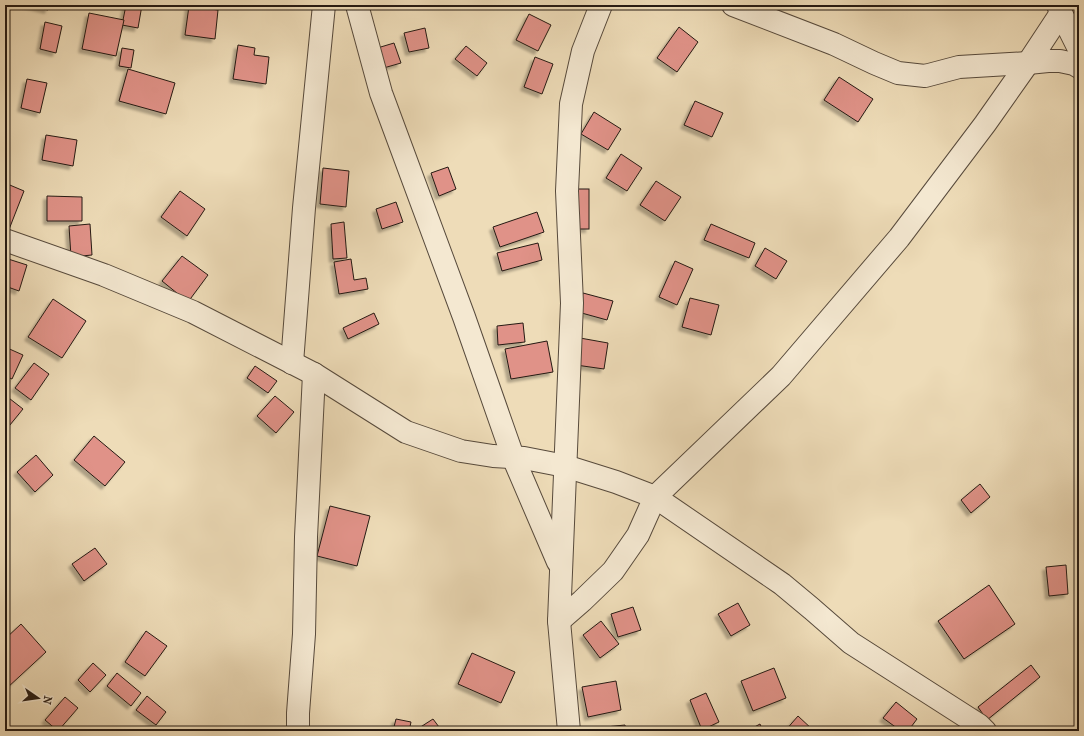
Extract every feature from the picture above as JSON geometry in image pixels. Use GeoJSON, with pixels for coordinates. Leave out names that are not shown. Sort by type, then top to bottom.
{"type":"FeatureCollection","features":[{"type":"Feature","properties":{"kind":"street"},"geometry":{"type":"LineString","coordinates":[[292,363],[304,208],[324,5]]}},
{"type":"Feature","properties":{"kind":"street"},"geometry":{"type":"LineString","coordinates":[[357,5],[381,93],[464,316],[513,457],[560,567]]}},
{"type":"Feature","properties":{"kind":"street"},"geometry":{"type":"LineString","coordinates":[[569,731],[558,621],[572,303],[567,191],[572,104],[583,50],[601,5]]}},
{"type":"Feature","properties":{"kind":"street"},"geometry":{"type":"LineString","coordinates":[[732,5],[834,44],[898,73],[924,76],[959,68],[1028,64],[1048,61],[1060,61],[1074,64],[1079,67]]}},
{"type":"Feature","properties":{"kind":"street"},"geometry":{"type":"LineString","coordinates":[[558,621],[582,601],[613,571],[638,535],[654,497],[781,376],[899,238],[1028,64],[1059,9]]}},
{"type":"Feature","properties":{"kind":"street"},"geometry":{"type":"LineString","coordinates":[[1059,9],[1079,49]]}},
{"type":"Feature","properties":{"kind":"street"},"geometry":{"type":"LineString","coordinates":[[5,240],[104,275],[193,312],[314,374],[406,432],[461,451],[493,456],[524,458],[565,466],[616,482],[654,497],[782,584],[851,643],[979,729]]}},
{"type":"Feature","properties":{"kind":"street"},"geometry":{"type":"LineString","coordinates":[[298,731],[304,634],[306,537],[314,374]]}},
{"type":"Feature","properties":{"kind":"building"},"geometry":{"type":"Polygon","coordinates":[[[28,5],[50,5],[48,10],[28,5]]]}},
{"type":"Feature","properties":{"kind":"building"},"geometry":{"type":"Polygon","coordinates":[[[126,5],[142,5],[138,28],[122,25],[126,5]]]}},
{"type":"Feature","properties":{"kind":"building"},"geometry":{"type":"Polygon","coordinates":[[[189,6],[218,10],[215,39],[185,35],[189,6]]]}},
{"type":"Feature","properties":{"kind":"building"},"geometry":{"type":"Polygon","coordinates":[[[89,13],[124,20],[116,56],[82,49],[89,13]]]}},
{"type":"Feature","properties":{"kind":"building"},"geometry":{"type":"Polygon","coordinates":[[[529,14],[551,25],[538,51],[516,40],[529,14]]]}},
{"type":"Feature","properties":{"kind":"building"},"geometry":{"type":"Polygon","coordinates":[[[45,22],[62,26],[56,53],[40,49],[45,22]]]}},
{"type":"Feature","properties":{"kind":"building"},"geometry":{"type":"Polygon","coordinates":[[[679,27],[698,42],[677,72],[657,58],[679,27]]]}},
{"type":"Feature","properties":{"kind":"building"},"geometry":{"type":"Polygon","coordinates":[[[425,28],[429,48],[409,52],[404,33],[425,28]]]}},
{"type":"Feature","properties":{"kind":"building"},"geometry":{"type":"Polygon","coordinates":[[[394,43],[401,63],[380,69],[374,49],[394,43]]]}},
{"type":"Feature","properties":{"kind":"building"},"geometry":{"type":"Polygon","coordinates":[[[238,45],[255,48],[254,55],[269,57],[266,84],[233,79],[238,45]]]}},
{"type":"Feature","properties":{"kind":"building"},"geometry":{"type":"Polygon","coordinates":[[[466,46],[487,63],[477,76],[455,59],[466,46]]]}},
{"type":"Feature","properties":{"kind":"building"},"geometry":{"type":"Polygon","coordinates":[[[122,48],[134,50],[131,68],[119,66],[122,48]]]}},
{"type":"Feature","properties":{"kind":"building"},"geometry":{"type":"Polygon","coordinates":[[[535,57],[553,64],[542,94],[524,87],[535,57]]]}},
{"type":"Feature","properties":{"kind":"building"},"geometry":{"type":"Polygon","coordinates":[[[128,69],[175,83],[166,114],[119,101],[128,69]]]}},
{"type":"Feature","properties":{"kind":"building"},"geometry":{"type":"Polygon","coordinates":[[[839,77],[873,99],[858,122],[824,100],[839,77]]]}},
{"type":"Feature","properties":{"kind":"building"},"geometry":{"type":"Polygon","coordinates":[[[27,79],[47,83],[40,113],[21,108],[27,79]]]}},
{"type":"Feature","properties":{"kind":"building"},"geometry":{"type":"Polygon","coordinates":[[[695,101],[723,113],[712,137],[684,125],[695,101]]]}},
{"type":"Feature","properties":{"kind":"building"},"geometry":{"type":"Polygon","coordinates":[[[594,112],[621,129],[608,150],[581,134],[594,112]]]}},
{"type":"Feature","properties":{"kind":"building"},"geometry":{"type":"Polygon","coordinates":[[[46,135],[77,140],[73,166],[42,160],[46,135]]]}},
{"type":"Feature","properties":{"kind":"building"},"geometry":{"type":"Polygon","coordinates":[[[621,154],[642,168],[627,191],[606,178],[621,154]]]}},
{"type":"Feature","properties":{"kind":"building"},"geometry":{"type":"Polygon","coordinates":[[[448,167],[456,189],[439,196],[431,173],[448,167]]]}},
{"type":"Feature","properties":{"kind":"building"},"geometry":{"type":"Polygon","coordinates":[[[323,168],[349,171],[346,207],[320,204],[323,168]]]}},
{"type":"Feature","properties":{"kind":"building"},"geometry":{"type":"Polygon","coordinates":[[[656,181],[681,197],[665,221],[640,205],[656,181]]]}},
{"type":"Feature","properties":{"kind":"building"},"geometry":{"type":"Polygon","coordinates":[[[5,183],[24,191],[8,232],[5,231],[5,183]]]}},
{"type":"Feature","properties":{"kind":"building"},"geometry":{"type":"Polygon","coordinates":[[[572,189],[589,189],[589,229],[572,229],[572,189]]]}},
{"type":"Feature","properties":{"kind":"building"},"geometry":{"type":"Polygon","coordinates":[[[180,191],[205,209],[187,236],[161,217],[180,191]]]}},
{"type":"Feature","properties":{"kind":"building"},"geometry":{"type":"Polygon","coordinates":[[[47,196],[82,197],[82,221],[47,221],[47,196]]]}},
{"type":"Feature","properties":{"kind":"building"},"geometry":{"type":"Polygon","coordinates":[[[396,202],[403,222],[382,229],[376,209],[396,202]]]}},
{"type":"Feature","properties":{"kind":"building"},"geometry":{"type":"Polygon","coordinates":[[[537,212],[544,232],[500,247],[493,227],[537,212]]]}},
{"type":"Feature","properties":{"kind":"building"},"geometry":{"type":"Polygon","coordinates":[[[344,222],[347,258],[333,259],[331,224],[344,222]]]}},
{"type":"Feature","properties":{"kind":"building"},"geometry":{"type":"Polygon","coordinates":[[[90,224],[92,255],[71,257],[69,226],[90,224]]]}},
{"type":"Feature","properties":{"kind":"building"},"geometry":{"type":"Polygon","coordinates":[[[711,224],[755,243],[749,258],[704,240],[711,224]]]}},
{"type":"Feature","properties":{"kind":"building"},"geometry":{"type":"Polygon","coordinates":[[[538,243],[542,260],[502,271],[497,253],[538,243]]]}},
{"type":"Feature","properties":{"kind":"building"},"geometry":{"type":"Polygon","coordinates":[[[765,248],[787,261],[776,279],[755,266],[765,248]]]}},
{"type":"Feature","properties":{"kind":"building"},"geometry":{"type":"Polygon","coordinates":[[[182,256],[208,275],[188,302],[162,281],[182,256]]]}},
{"type":"Feature","properties":{"kind":"building"},"geometry":{"type":"Polygon","coordinates":[[[5,258],[27,265],[19,291],[5,286],[5,258]]]}},
{"type":"Feature","properties":{"kind":"building"},"geometry":{"type":"Polygon","coordinates":[[[351,259],[354,280],[366,278],[368,289],[339,294],[334,262],[351,259]]]}},
{"type":"Feature","properties":{"kind":"building"},"geometry":{"type":"Polygon","coordinates":[[[675,261],[693,269],[677,305],[659,297],[675,261]]]}},
{"type":"Feature","properties":{"kind":"building"},"geometry":{"type":"Polygon","coordinates":[[[583,293],[613,301],[607,320],[578,312],[583,293]]]}},
{"type":"Feature","properties":{"kind":"building"},"geometry":{"type":"Polygon","coordinates":[[[690,298],[719,305],[711,335],[682,327],[690,298]]]}},
{"type":"Feature","properties":{"kind":"building"},"geometry":{"type":"Polygon","coordinates":[[[53,299],[86,321],[62,358],[28,337],[53,299]]]}},
{"type":"Feature","properties":{"kind":"building"},"geometry":{"type":"Polygon","coordinates":[[[374,313],[379,324],[348,339],[343,328],[374,313]]]}},
{"type":"Feature","properties":{"kind":"building"},"geometry":{"type":"Polygon","coordinates":[[[523,323],[525,342],[498,345],[497,326],[523,323]]]}},
{"type":"Feature","properties":{"kind":"building"},"geometry":{"type":"Polygon","coordinates":[[[580,338],[608,343],[604,369],[576,365],[580,338]]]}},
{"type":"Feature","properties":{"kind":"building"},"geometry":{"type":"Polygon","coordinates":[[[547,341],[553,372],[511,379],[505,349],[547,341]]]}},
{"type":"Feature","properties":{"kind":"building"},"geometry":{"type":"Polygon","coordinates":[[[5,347],[23,355],[12,379],[5,376],[5,347]]]}},
{"type":"Feature","properties":{"kind":"building"},"geometry":{"type":"Polygon","coordinates":[[[34,363],[49,374],[31,400],[15,388],[34,363]]]}},
{"type":"Feature","properties":{"kind":"building"},"geometry":{"type":"Polygon","coordinates":[[[255,366],[277,381],[268,393],[247,378],[255,366]]]}},
{"type":"Feature","properties":{"kind":"building"},"geometry":{"type":"Polygon","coordinates":[[[5,395],[23,409],[5,431],[5,395]]]}},
{"type":"Feature","properties":{"kind":"building"},"geometry":{"type":"Polygon","coordinates":[[[275,396],[294,412],[276,433],[257,416],[275,396]]]}},
{"type":"Feature","properties":{"kind":"building"},"geometry":{"type":"Polygon","coordinates":[[[94,436],[125,462],[105,486],[74,460],[94,436]]]}},
{"type":"Feature","properties":{"kind":"building"},"geometry":{"type":"Polygon","coordinates":[[[36,455],[53,475],[35,492],[17,472],[36,455]]]}},
{"type":"Feature","properties":{"kind":"building"},"geometry":{"type":"Polygon","coordinates":[[[980,484],[990,497],[971,513],[961,500],[980,484]]]}},
{"type":"Feature","properties":{"kind":"building"},"geometry":{"type":"Polygon","coordinates":[[[330,506],[370,516],[357,566],[317,556],[330,506]]]}},
{"type":"Feature","properties":{"kind":"building"},"geometry":{"type":"Polygon","coordinates":[[[95,548],[107,564],[84,581],[72,564],[95,548]]]}},
{"type":"Feature","properties":{"kind":"building"},"geometry":{"type":"Polygon","coordinates":[[[1066,565],[1068,594],[1049,596],[1046,567],[1066,565]]]}},
{"type":"Feature","properties":{"kind":"building"},"geometry":{"type":"Polygon","coordinates":[[[989,585],[1015,624],[964,659],[938,621],[989,585]]]}},
{"type":"Feature","properties":{"kind":"building"},"geometry":{"type":"Polygon","coordinates":[[[738,603],[750,625],[731,636],[718,614],[738,603]]]}},
{"type":"Feature","properties":{"kind":"building"},"geometry":{"type":"Polygon","coordinates":[[[633,607],[641,630],[618,637],[611,614],[633,607]]]}},
{"type":"Feature","properties":{"kind":"building"},"geometry":{"type":"Polygon","coordinates":[[[601,621],[619,644],[600,658],[583,635],[601,621]]]}},
{"type":"Feature","properties":{"kind":"building"},"geometry":{"type":"Polygon","coordinates":[[[21,624],[46,652],[7,688],[5,686],[5,639],[21,624]]]}},
{"type":"Feature","properties":{"kind":"building"},"geometry":{"type":"Polygon","coordinates":[[[146,631],[167,646],[145,676],[125,662],[146,631]]]}},
{"type":"Feature","properties":{"kind":"building"},"geometry":{"type":"Polygon","coordinates":[[[472,653],[515,672],[501,703],[458,684],[472,653]]]}},
{"type":"Feature","properties":{"kind":"building"},"geometry":{"type":"Polygon","coordinates":[[[93,663],[106,675],[90,692],[78,680],[93,663]]]}},
{"type":"Feature","properties":{"kind":"building"},"geometry":{"type":"Polygon","coordinates":[[[1031,665],[1040,677],[987,720],[978,707],[1031,665]]]}},
{"type":"Feature","properties":{"kind":"building"},"geometry":{"type":"Polygon","coordinates":[[[774,668],[786,698],[753,711],[741,681],[774,668]]]}},
{"type":"Feature","properties":{"kind":"building"},"geometry":{"type":"Polygon","coordinates":[[[117,673],[141,693],[131,706],[107,686],[117,673]]]}},
{"type":"Feature","properties":{"kind":"building"},"geometry":{"type":"Polygon","coordinates":[[[616,681],[621,710],[588,717],[582,687],[616,681]]]}},
{"type":"Feature","properties":{"kind":"building"},"geometry":{"type":"Polygon","coordinates":[[[706,693],[719,722],[702,730],[690,700],[706,693]]]}},
{"type":"Feature","properties":{"kind":"building"},"geometry":{"type":"Polygon","coordinates":[[[147,696],[166,712],[156,725],[136,710],[147,696]]]}},
{"type":"Feature","properties":{"kind":"building"},"geometry":{"type":"Polygon","coordinates":[[[65,697],[78,708],[58,731],[45,720],[65,697]]]}},
{"type":"Feature","properties":{"kind":"building"},"geometry":{"type":"Polygon","coordinates":[[[896,702],[917,719],[908,731],[901,731],[883,718],[896,702]]]}},
{"type":"Feature","properties":{"kind":"building"},"geometry":{"type":"Polygon","coordinates":[[[798,716],[813,730],[813,731],[785,731],[798,716]]]}},
{"type":"Feature","properties":{"kind":"building"},"geometry":{"type":"Polygon","coordinates":[[[396,719],[411,722],[409,731],[393,731],[396,719]]]}},
{"type":"Feature","properties":{"kind":"building"},"geometry":{"type":"Polygon","coordinates":[[[433,719],[442,731],[421,731],[419,728],[433,719]]]}},
{"type":"Feature","properties":{"kind":"building"},"geometry":{"type":"Polygon","coordinates":[[[760,724],[763,731],[747,731],[760,724]]]}},
{"type":"Feature","properties":{"kind":"building"},"geometry":{"type":"Polygon","coordinates":[[[625,725],[626,731],[586,731],[586,729],[625,725]]]}}]}
